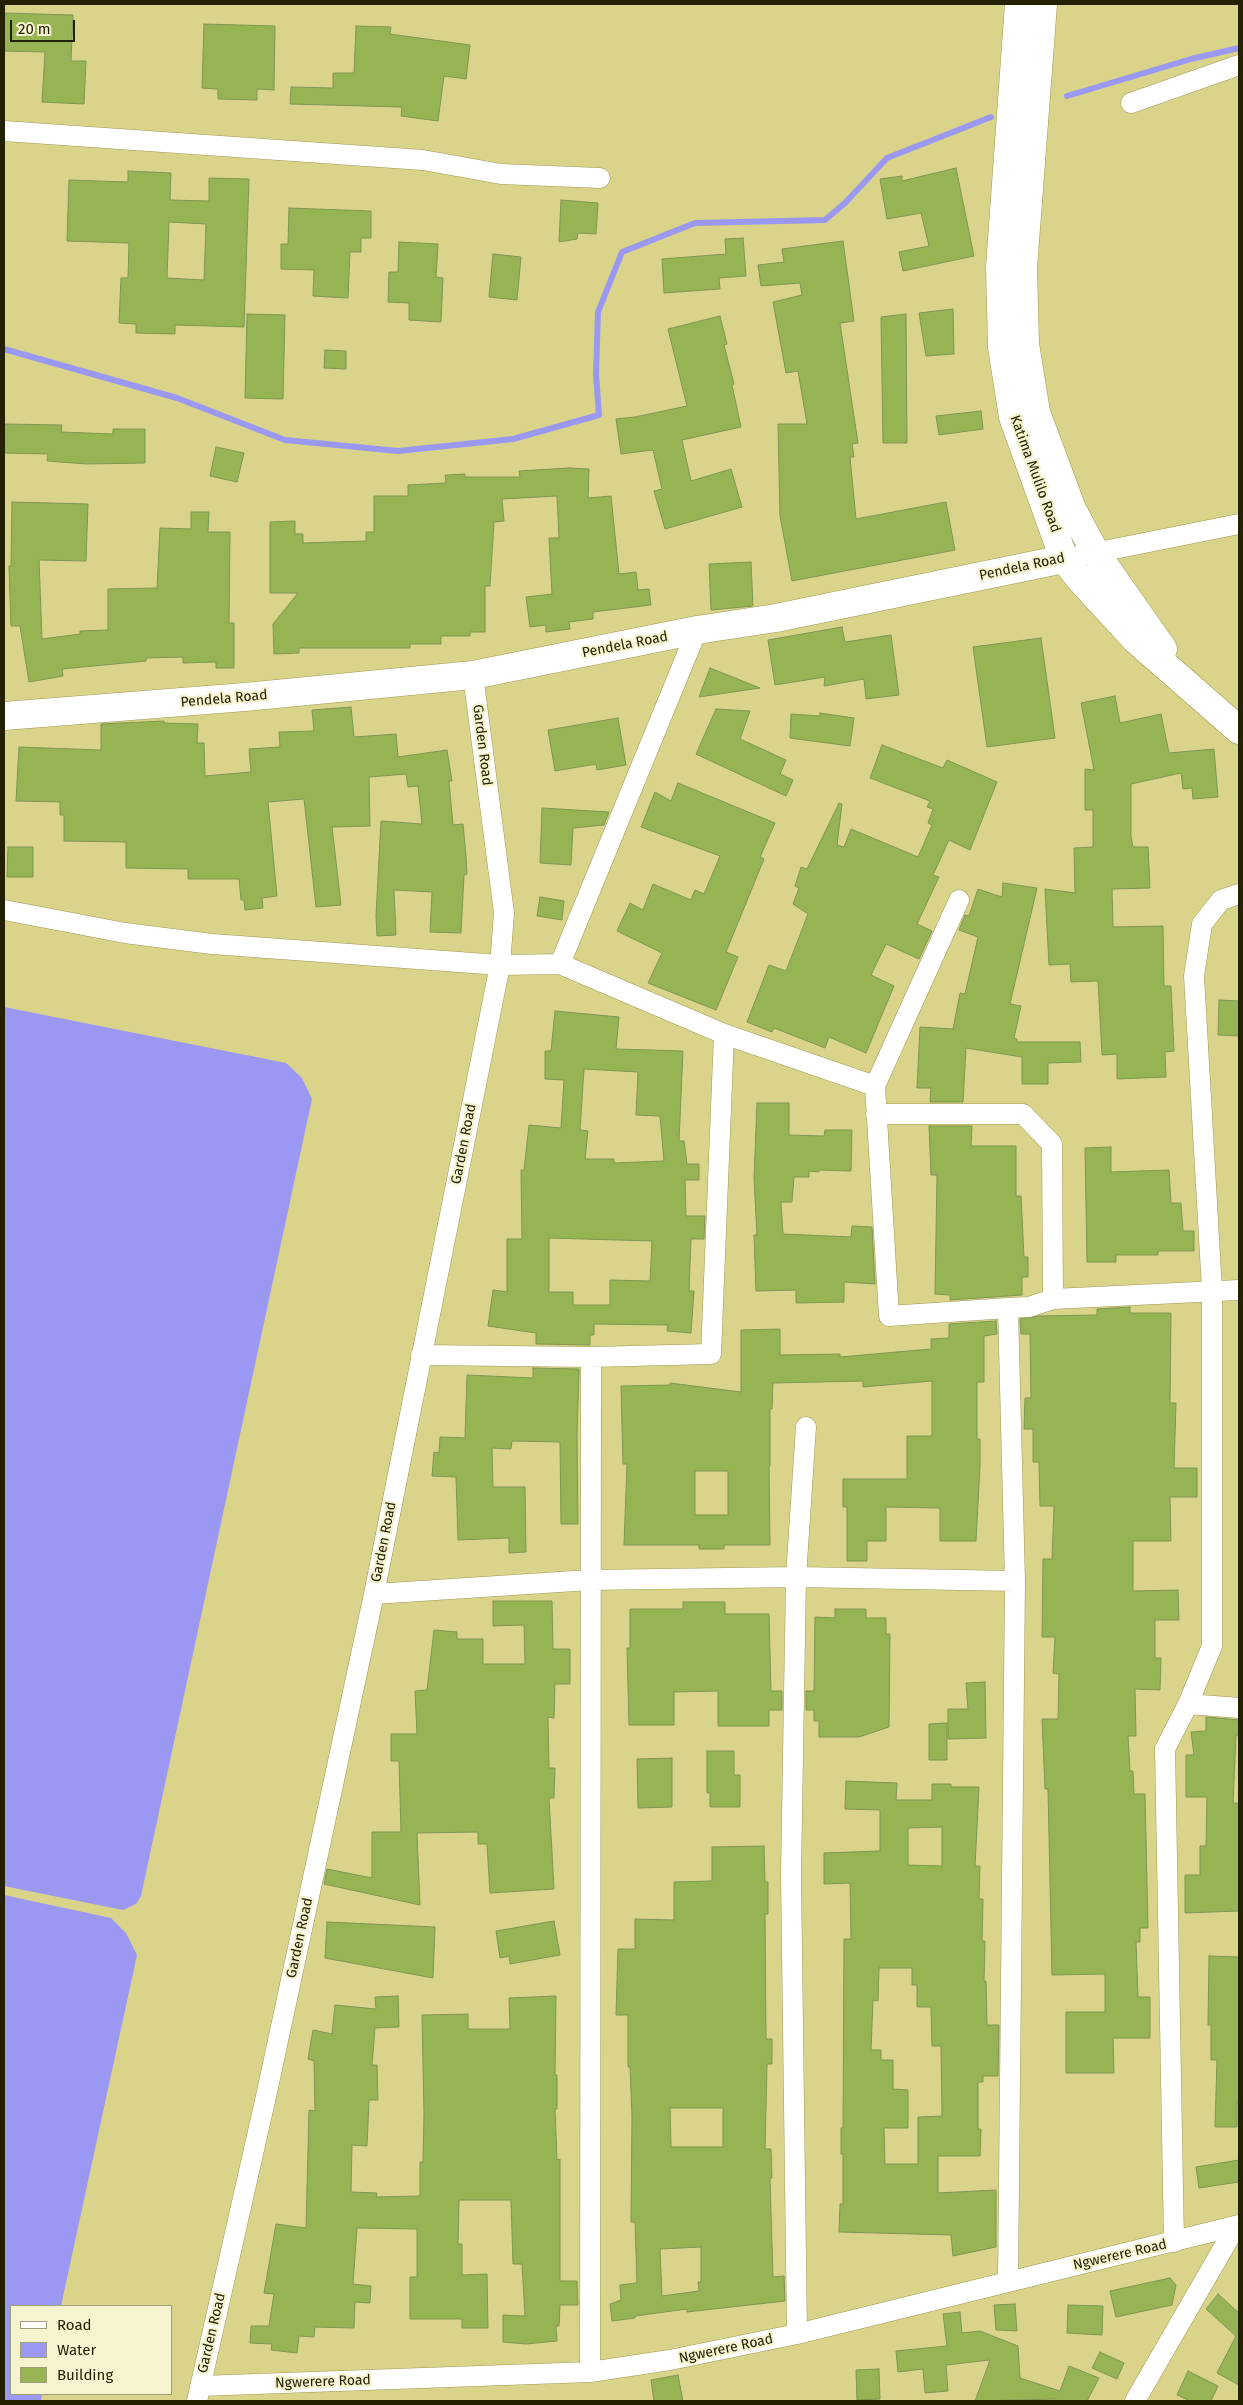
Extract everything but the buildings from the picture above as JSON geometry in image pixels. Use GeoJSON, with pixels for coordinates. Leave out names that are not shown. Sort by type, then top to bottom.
{"type":"FeatureCollection","features":[{"type":"Feature","properties":{"kind":"main road","name":"Katima Mulilo Road"},"geometry":{"type":"LineString","coordinates":[[1020,4],[1000,267],[1002,346],[1013,418],[1064,559],[1136,640],[1239,730]]}},
{"type":"Feature","properties":{"kind":"main road","name":"Katima Mulilo Road"},"geometry":{"type":"LineString","coordinates":[[1043,4],[1023,268],[1025,344],[1036,412],[1068,500],[1095,552],[1188,685]]}},
{"type":"Feature","properties":{"kind":"main road","name":"Pendela Road"},"geometry":{"type":"LineString","coordinates":[[4,716],[245,697],[473,675],[697,630],[776,618],[1064,559]]}},
{"type":"Feature","properties":{"kind":"street"},"geometry":{"type":"LineString","coordinates":[[1131,103],[1239,66]]}},
{"type":"Feature","properties":{"kind":"street"},"geometry":{"type":"LineString","coordinates":[[4,131],[423,160],[501,174],[600,178]]}},
{"type":"Feature","properties":{"kind":"street","name":"Pendela Road"},"geometry":{"type":"LineString","coordinates":[[1064,559],[1239,524]]}},
{"type":"Feature","properties":{"kind":"street"},"geometry":{"type":"LineString","coordinates":[[560,964],[697,630]]}},
{"type":"Feature","properties":{"kind":"street","name":"Garden Road"},"geometry":{"type":"LineString","coordinates":[[198,2394],[268,2092],[374,1594],[500,964],[504,913],[473,675]]}},
{"type":"Feature","properties":{"kind":"street"},"geometry":{"type":"LineString","coordinates":[[1174,2242],[1165,1749],[1188,1704],[1212,1646],[1212,1290],[1194,976],[1202,924],[1221,900],[1239,894]]}},
{"type":"Feature","properties":{"kind":"street"},"geometry":{"type":"LineString","coordinates":[[959,900],[874,1086],[889,1316],[1029,1308],[1053,1299],[1239,1290]]}},
{"type":"Feature","properties":{"kind":"street"},"geometry":{"type":"LineString","coordinates":[[4,910],[125,933],[212,944],[500,964],[560,964],[724,1034],[874,1086]]}},
{"type":"Feature","properties":{"kind":"street"},"geometry":{"type":"LineString","coordinates":[[421,1355],[591,1357],[711,1354],[724,1034]]}},
{"type":"Feature","properties":{"kind":"street"},"geometry":{"type":"LineString","coordinates":[[876,1114],[1023,1114],[1052,1144],[1053,1299]]}},
{"type":"Feature","properties":{"kind":"street"},"geometry":{"type":"LineString","coordinates":[[1008,1308],[1015,1581],[1008,2282]]}},
{"type":"Feature","properties":{"kind":"street"},"geometry":{"type":"LineString","coordinates":[[590,2372],[591,1357]]}},
{"type":"Feature","properties":{"kind":"street"},"geometry":{"type":"LineString","coordinates":[[797,2334],[791,1874],[796,1577],[806,1427]]}},
{"type":"Feature","properties":{"kind":"street"},"geometry":{"type":"LineString","coordinates":[[374,1594],[590,1580],[796,1577],[1015,1581]]}},
{"type":"Feature","properties":{"kind":"street"},"geometry":{"type":"LineString","coordinates":[[1188,1704],[1239,1708]]}},
{"type":"Feature","properties":{"kind":"street"},"geometry":{"type":"LineString","coordinates":[[1134,2401],[1238,2226]]}},
{"type":"Feature","properties":{"kind":"street","name":"Ngwerere Road"},"geometry":{"type":"LineString","coordinates":[[198,2394],[590,2372],[670,2360],[797,2334],[1238,2226]]}},
{"type":"Feature","properties":{"kind":"water"},"geometry":{"type":"Polygon","coordinates":[[[4,1007],[286,1063],[302,1078],[312,1099],[141,1896],[136,1904],[123,1910],[4,1886],[4,1007]]]}},
{"type":"Feature","properties":{"kind":"water"},"geometry":{"type":"Polygon","coordinates":[[[4,1895],[111,1918],[126,1933],[137,1955],[61,2305],[10,2305],[10,2395],[42,2395],[41,2401],[4,2401],[4,1895]]]}},
{"type":"Feature","properties":{"kind":"waterway"},"geometry":{"type":"LineString","coordinates":[[1067,96],[1191,59],[1239,48]]}},
{"type":"Feature","properties":{"kind":"waterway"},"geometry":{"type":"LineString","coordinates":[[4,349],[177,398],[285,440],[398,451],[513,439],[599,415],[596,374],[598,312],[622,252],[695,223],[825,220],[845,203],[887,158],[991,117]]}}]}
